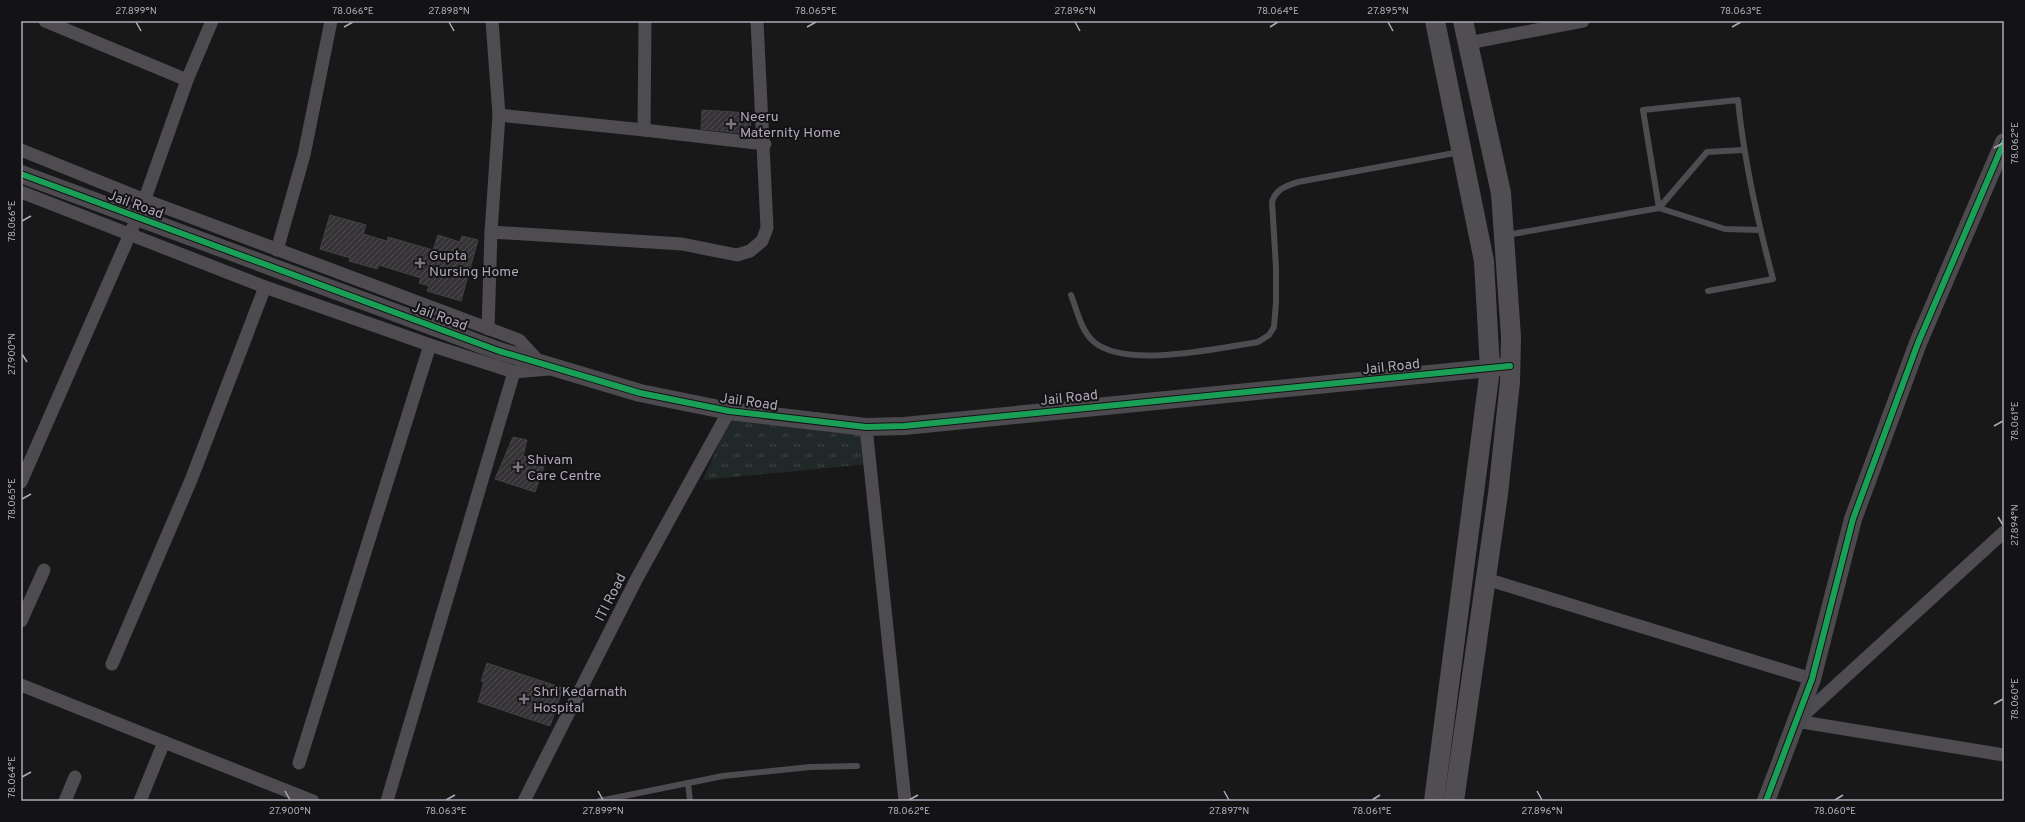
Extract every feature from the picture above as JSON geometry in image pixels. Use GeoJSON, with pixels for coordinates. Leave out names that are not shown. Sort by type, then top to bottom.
{"type":"FeatureCollection","features":[{"type":"Feature","properties":{"kind":"main road"},"geometry":{"type":"LineString","coordinates":[[1434,801],[1490,369],[1484,261],[1435,21]]}},
{"type":"Feature","properties":{"kind":"main road"},"geometry":{"type":"LineString","coordinates":[[1454,801],[1500,478],[1510,366],[1511,337],[1501,193],[1463,21]]}},
{"type":"Feature","properties":{"kind":"street"},"geometry":{"type":"LineString","coordinates":[[45,21],[59,23],[187,80]]}},
{"type":"Feature","properties":{"kind":"street"},"geometry":{"type":"LineString","coordinates":[[21,482],[145,200],[187,80],[212,21]]}},
{"type":"Feature","properties":{"kind":"street"},"geometry":{"type":"LineString","coordinates":[[277,250],[304,156],[331,21]]}},
{"type":"Feature","properties":{"kind":"street"},"geometry":{"type":"LineString","coordinates":[[488,329],[491,232],[499,115],[492,21]]}},
{"type":"Feature","properties":{"kind":"street"},"geometry":{"type":"LineString","coordinates":[[644,21],[644,130]]}},
{"type":"Feature","properties":{"kind":"street"},"geometry":{"type":"LineString","coordinates":[[491,232],[682,244],[736,255],[750,251],[762,241],[767,228],[757,21]]}},
{"type":"Feature","properties":{"kind":"street"},"geometry":{"type":"LineString","coordinates":[[1468,43],[1583,21]]}},
{"type":"Feature","properties":{"kind":"street"},"geometry":{"type":"LineString","coordinates":[[499,115],[764,144]]}},
{"type":"Feature","properties":{"kind":"street"},"geometry":{"type":"LineString","coordinates":[[1766,801],[1812,679],[1853,518],[1918,342],[2004,142]]}},
{"type":"Feature","properties":{"kind":"street"},"geometry":{"type":"LineString","coordinates":[[21,150],[145,200],[519,340],[550,366]]}},
{"type":"Feature","properties":{"kind":"street","name":"Jail Road"},"geometry":{"type":"LineString","coordinates":[[21,174],[499,351],[640,393],[729,411],[866,427],[904,426],[1510,366]]}},
{"type":"Feature","properties":{"kind":"street"},"geometry":{"type":"LineString","coordinates":[[21,192],[265,287],[430,345],[514,372],[550,366]]}},
{"type":"Feature","properties":{"kind":"street"},"geometry":{"type":"LineString","coordinates":[[112,664],[191,480],[265,287]]}},
{"type":"Feature","properties":{"kind":"street"},"geometry":{"type":"LineString","coordinates":[[299,763],[430,345]]}},
{"type":"Feature","properties":{"kind":"street"},"geometry":{"type":"LineString","coordinates":[[387,801],[514,372]]}},
{"type":"Feature","properties":{"kind":"street","name":"ITI Road"},"geometry":{"type":"LineString","coordinates":[[524,801],[636,580],[729,411]]}},
{"type":"Feature","properties":{"kind":"street"},"geometry":{"type":"LineString","coordinates":[[866,427],[904,801]]}},
{"type":"Feature","properties":{"kind":"street"},"geometry":{"type":"LineString","coordinates":[[1796,722],[2003,536]]}},
{"type":"Feature","properties":{"kind":"street"},"geometry":{"type":"LineString","coordinates":[[21,621],[44,570]]}},
{"type":"Feature","properties":{"kind":"street"},"geometry":{"type":"LineString","coordinates":[[1486,579],[1812,679]]}},
{"type":"Feature","properties":{"kind":"street"},"geometry":{"type":"LineString","coordinates":[[21,685],[313,801]]}},
{"type":"Feature","properties":{"kind":"street"},"geometry":{"type":"LineString","coordinates":[[1796,722],[2004,755]]}},
{"type":"Feature","properties":{"kind":"street"},"geometry":{"type":"LineString","coordinates":[[140,801],[164,742]]}},
{"type":"Feature","properties":{"kind":"street"},"geometry":{"type":"LineString","coordinates":[[65,801],[75,777]]}},
{"type":"Feature","properties":{"kind":"lane"},"geometry":{"type":"LineString","coordinates":[[1659,208],[1643,110],[1738,100],[1743,150],[1760,230],[1773,278],[1708,291]]}},
{"type":"Feature","properties":{"kind":"lane"},"geometry":{"type":"LineString","coordinates":[[1659,208],[1707,152],[1743,150]]}},
{"type":"Feature","properties":{"kind":"lane"},"geometry":{"type":"LineString","coordinates":[[1071,296],[1083,327],[1094,342],[1121,354],[1175,355],[1258,342],[1269,335],[1274,327],[1276,302],[1272,202],[1274,195],[1283,187],[1298,182],[1461,151]]}},
{"type":"Feature","properties":{"kind":"lane"},"geometry":{"type":"LineString","coordinates":[[1504,236],[1659,208],[1725,229],[1760,230]]}},
{"type":"Feature","properties":{"kind":"lane"},"geometry":{"type":"LineString","coordinates":[[599,801],[723,776],[810,767],[857,766]]}},
{"type":"Feature","properties":{"kind":"lane"},"geometry":{"type":"LineString","coordinates":[[688,783],[690,801]]}},
{"type":"Feature","properties":{"kind":"green space"},"geometry":{"type":"Polygon","coordinates":[[[729,420],[864,435],[869,464],[703,480],[729,420]]]}},
{"type":"Feature","properties":{"kind":"building"},"geometry":{"type":"Polygon","coordinates":[[[702,110],[751,113],[750,134],[701,129],[702,110]]]}},
{"type":"Feature","properties":{"kind":"building"},"geometry":{"type":"Polygon","coordinates":[[[330,215],[366,225],[363,234],[387,241],[388,237],[433,250],[438,235],[460,242],[462,236],[478,240],[461,301],[427,291],[429,286],[419,283],[421,278],[379,265],[377,269],[349,261],[350,258],[320,249],[330,215]]]}},
{"type":"Feature","properties":{"kind":"building"},"geometry":{"type":"Polygon","coordinates":[[[513,437],[527,440],[523,456],[546,461],[535,492],[495,479],[513,437]]]}},
{"type":"Feature","properties":{"kind":"building"},"geometry":{"type":"Polygon","coordinates":[[[487,663],[563,688],[550,726],[478,702],[484,682],[481,681],[487,663]]]}},
{"type":"Feature","properties":{"kind":"cycle path"},"geometry":{"type":"LineString","coordinates":[[1766,801],[1812,679],[1853,519],[1918,343],[2004,142]]}},
{"type":"Feature","properties":{"kind":"cycle path"},"geometry":{"type":"LineString","coordinates":[[21,174],[499,351],[640,393],[729,411],[866,427],[904,426],[1510,366]]}},
{"type":"Feature","properties":{"kind":"place","name":"Neeru Maternity Home"},"geometry":{"type":"Point","coordinates":[731,124]}},
{"type":"Feature","properties":{"kind":"place","name":"Gupta Nursing Home"},"geometry":{"type":"Point","coordinates":[420,263]}},
{"type":"Feature","properties":{"kind":"place","name":"Shivam Care Centre"},"geometry":{"type":"Point","coordinates":[518,467]}},
{"type":"Feature","properties":{"kind":"place","name":"Shri Kedarnath Hospital"},"geometry":{"type":"Point","coordinates":[524,699]}}]}
